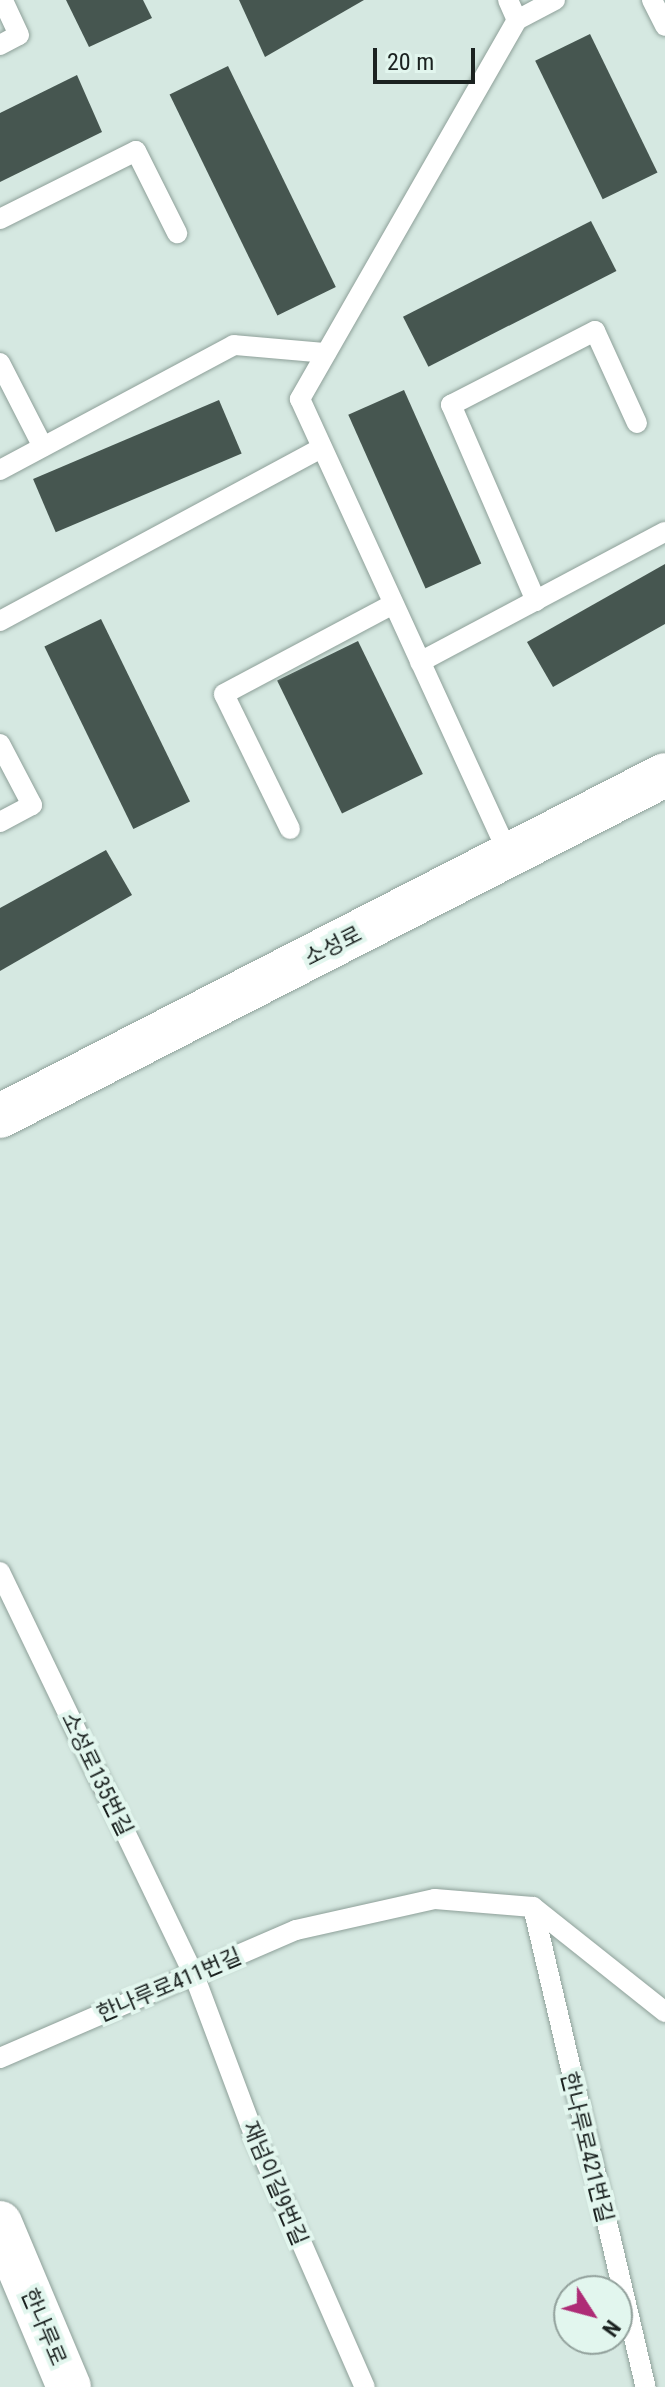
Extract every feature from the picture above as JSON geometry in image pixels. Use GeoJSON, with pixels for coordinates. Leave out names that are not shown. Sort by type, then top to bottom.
{"type":"FeatureCollection","features":[{"type":"Feature","properties":{"kind":"main road","name":"소성로"},"geometry":{"type":"LineString","coordinates":[[0,1116],[665,775]]}},
{"type":"Feature","properties":{"kind":"main road","name":"한나루로"},"geometry":{"type":"LineString","coordinates":[[0,2223],[69,2387]]}},
{"type":"Feature","properties":{"kind":"lane"},"geometry":{"type":"LineString","coordinates":[[0,45],[19,35],[3,0]]}},
{"type":"Feature","properties":{"kind":"lane"},"geometry":{"type":"LineString","coordinates":[[508,0],[517,20]]}},
{"type":"Feature","properties":{"kind":"lane"},"geometry":{"type":"LineString","coordinates":[[509,855],[300,399],[517,20],[555,0]]}},
{"type":"Feature","properties":{"kind":"lane"},"geometry":{"type":"LineString","coordinates":[[652,0],[665,26]]}},
{"type":"Feature","properties":{"kind":"lane"},"geometry":{"type":"LineString","coordinates":[[0,219],[136,151],[177,233]]}},
{"type":"Feature","properties":{"kind":"lane"},"geometry":{"type":"LineString","coordinates":[[536,601],[451,405],[595,331],[637,423]]}},
{"type":"Feature","properties":{"kind":"lane"},"geometry":{"type":"LineString","coordinates":[[0,470],[234,345],[326,353]]}},
{"type":"Feature","properties":{"kind":"lane"},"geometry":{"type":"LineString","coordinates":[[0,363],[43,447]]}},
{"type":"Feature","properties":{"kind":"lane"},"geometry":{"type":"LineString","coordinates":[[0,621],[321,448]]}},
{"type":"Feature","properties":{"kind":"lane"},"geometry":{"type":"LineString","coordinates":[[420,662],[665,532]]}},
{"type":"Feature","properties":{"kind":"lane"},"geometry":{"type":"LineString","coordinates":[[290,829],[224,694],[393,604]]}},
{"type":"Feature","properties":{"kind":"lane"},"geometry":{"type":"LineString","coordinates":[[0,744],[32,805],[0,822]]}},
{"type":"Feature","properties":{"kind":"lane","name":"소성로135번길"},"geometry":{"type":"LineString","coordinates":[[0,1572],[194,1975]]}},
{"type":"Feature","properties":{"kind":"lane","name":"한나루로411번길"},"geometry":{"type":"LineString","coordinates":[[0,2058],[339,1916],[435,1899],[533,1907]]}},
{"type":"Feature","properties":{"kind":"lane"},"geometry":{"type":"LineString","coordinates":[[533,1907],[665,2012]]}},
{"type":"Feature","properties":{"kind":"lane","name":"한나루로421번길"},"geometry":{"type":"LineString","coordinates":[[533,1907],[646,2387]]}},
{"type":"Feature","properties":{"kind":"lane","name":"재넘이길9번길"},"geometry":{"type":"LineString","coordinates":[[194,1975],[255,2137],[365,2387]]}},
{"type":"Feature","properties":{"kind":"building"},"geometry":{"type":"Polygon","coordinates":[[[66,0],[143,0],[152,18],[89,47],[66,0]]]}},
{"type":"Feature","properties":{"kind":"building"},"geometry":{"type":"Polygon","coordinates":[[[239,0],[364,0],[265,57],[239,0]]]}},
{"type":"Feature","properties":{"kind":"building"},"geometry":{"type":"Polygon","coordinates":[[[590,34],[658,172],[603,199],[535,61],[590,34]]]}},
{"type":"Feature","properties":{"kind":"building"},"geometry":{"type":"Polygon","coordinates":[[[228,66],[336,287],[277,316],[170,94],[228,66]]]}},
{"type":"Feature","properties":{"kind":"building"},"geometry":{"type":"Polygon","coordinates":[[[77,75],[102,132],[0,182],[0,113],[77,75]]]}},
{"type":"Feature","properties":{"kind":"building"},"geometry":{"type":"Polygon","coordinates":[[[591,221],[616,271],[428,367],[403,317],[591,221]]]}},
{"type":"Feature","properties":{"kind":"building"},"geometry":{"type":"Polygon","coordinates":[[[404,390],[481,564],[426,588],[348,415],[404,390]]]}},
{"type":"Feature","properties":{"kind":"building"},"geometry":{"type":"Polygon","coordinates":[[[219,400],[242,453],[56,532],[33,479],[219,400]]]}},
{"type":"Feature","properties":{"kind":"building"},"geometry":{"type":"Polygon","coordinates":[[[665,564],[665,624],[553,687],[527,642],[665,564]]]}},
{"type":"Feature","properties":{"kind":"building"},"geometry":{"type":"Polygon","coordinates":[[[101,619],[190,801],[133,829],[44,647],[101,619]]]}},
{"type":"Feature","properties":{"kind":"building"},"geometry":{"type":"Polygon","coordinates":[[[358,641],[423,774],[342,813],[277,680],[358,641]]]}},
{"type":"Feature","properties":{"kind":"building"},"geometry":{"type":"Polygon","coordinates":[[[106,850],[132,895],[0,971],[0,908],[106,850]]]}}]}
